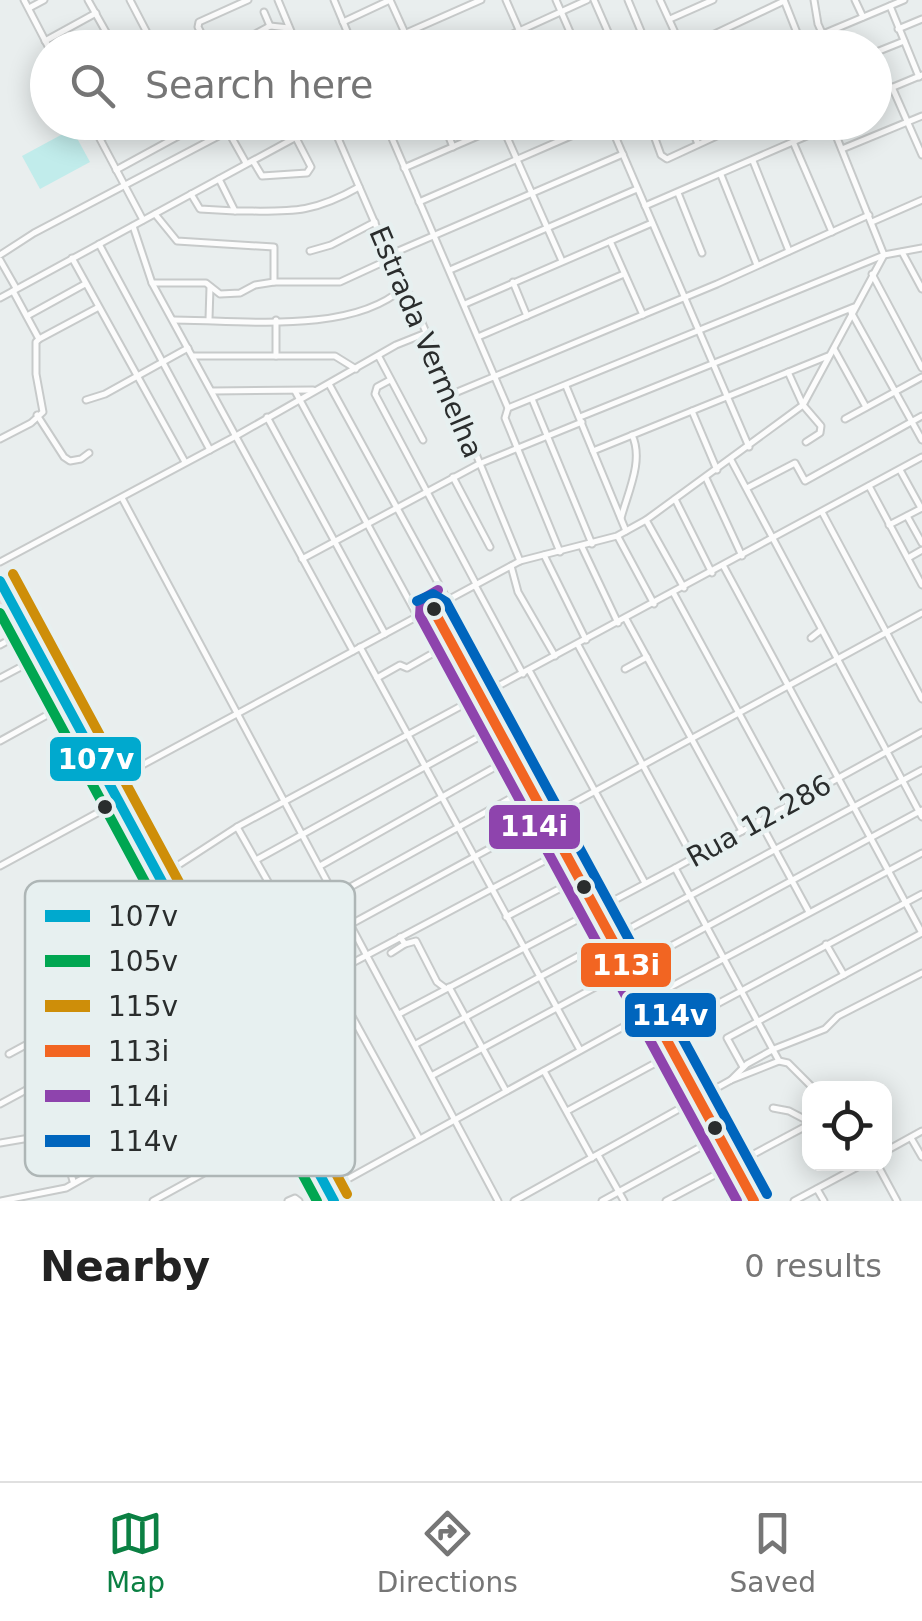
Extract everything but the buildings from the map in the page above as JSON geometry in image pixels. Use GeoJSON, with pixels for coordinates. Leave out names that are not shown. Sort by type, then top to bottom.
{"type":"FeatureCollection","features":[{"type":"Feature","properties":{"kind":"highway"},"geometry":{"type":"LineString","coordinates":[[0,581],[154,881]]}},
{"type":"Feature","properties":{"kind":"highway"},"geometry":{"type":"LineString","coordinates":[[0,602],[58,709],[106,786]]}},
{"type":"Feature","properties":{"kind":"highway"},"geometry":{"type":"LineString","coordinates":[[114,803],[162,881]]}},
{"type":"Feature","properties":{"kind":"street"},"geometry":{"type":"LineString","coordinates":[[24,0],[39,30]]}},
{"type":"Feature","properties":{"kind":"street"},"geometry":{"type":"LineString","coordinates":[[28,9],[44,0]]}},
{"type":"Feature","properties":{"kind":"street"},"geometry":{"type":"LineString","coordinates":[[88,0],[104,30]]}},
{"type":"Feature","properties":{"kind":"street"},"geometry":{"type":"LineString","coordinates":[[130,0],[146,30]]}},
{"type":"Feature","properties":{"kind":"street"},"geometry":{"type":"LineString","coordinates":[[200,30],[199,22],[248,0]]}},
{"type":"Feature","properties":{"kind":"street"},"geometry":{"type":"LineString","coordinates":[[263,30],[270,26],[289,28],[278,0]]}},
{"type":"Feature","properties":{"kind":"street"},"geometry":{"type":"LineString","coordinates":[[334,0],[346,30]]}},
{"type":"Feature","properties":{"kind":"street"},"geometry":{"type":"LineString","coordinates":[[343,22],[390,0],[405,30]]}},
{"type":"Feature","properties":{"kind":"street"},"geometry":{"type":"LineString","coordinates":[[413,30],[481,0]]}},
{"type":"Feature","properties":{"kind":"street"},"geometry":{"type":"LineString","coordinates":[[506,0],[519,30]]}},
{"type":"Feature","properties":{"kind":"street"},"geometry":{"type":"LineString","coordinates":[[556,0],[569,30]]}},
{"type":"Feature","properties":{"kind":"street"},"geometry":{"type":"LineString","coordinates":[[524,30],[591,0],[606,30]]}},
{"type":"Feature","properties":{"kind":"street"},"geometry":{"type":"LineString","coordinates":[[628,0],[640,30]]}},
{"type":"Feature","properties":{"kind":"street"},"geometry":{"type":"LineString","coordinates":[[660,0],[674,30]]}},
{"type":"Feature","properties":{"kind":"street"},"geometry":{"type":"LineString","coordinates":[[669,20],[713,0]]}},
{"type":"Feature","properties":{"kind":"street"},"geometry":{"type":"LineString","coordinates":[[721,30],[784,0],[796,30]]}},
{"type":"Feature","properties":{"kind":"street"},"geometry":{"type":"LineString","coordinates":[[814,0],[822,30]]}},
{"type":"Feature","properties":{"kind":"street"},"geometry":{"type":"LineString","coordinates":[[855,0],[863,17]]}},
{"type":"Feature","properties":{"kind":"street"},"geometry":{"type":"LineString","coordinates":[[832,30],[904,0]]}},
{"type":"Feature","properties":{"kind":"street"},"geometry":{"type":"LineString","coordinates":[[890,6],[920,76],[892,88],[922,155]]}},
{"type":"Feature","properties":{"kind":"street"},"geometry":{"type":"LineString","coordinates":[[264,12],[270,26]]}},
{"type":"Feature","properties":{"kind":"street"},"geometry":{"type":"LineString","coordinates":[[69,30],[96,13]]}},
{"type":"Feature","properties":{"kind":"street"},"geometry":{"type":"LineString","coordinates":[[898,29],[922,19]]}},
{"type":"Feature","properties":{"kind":"street"},"geometry":{"type":"LineString","coordinates":[[892,46],[904,41]]}},
{"type":"Feature","properties":{"kind":"street"},"geometry":{"type":"LineString","coordinates":[[892,129],[922,116]]}},
{"type":"Feature","properties":{"kind":"street"},"geometry":{"type":"LineString","coordinates":[[101,140],[144,220]]}},
{"type":"Feature","properties":{"kind":"street"},"geometry":{"type":"LineString","coordinates":[[116,170],[171,140]]}},
{"type":"Feature","properties":{"kind":"street"},"geometry":{"type":"LineString","coordinates":[[39,339],[0,257],[124,185],[212,140]]}},
{"type":"Feature","properties":{"kind":"street"},"geometry":{"type":"LineString","coordinates":[[234,140],[262,176],[307,174],[311,167],[297,140]]}},
{"type":"Feature","properties":{"kind":"street"},"geometry":{"type":"LineString","coordinates":[[0,298],[292,140]]}},
{"type":"Feature","properties":{"kind":"street","name":"Estrada Vermelha"},"geometry":{"type":"LineString","coordinates":[[336,140],[403,288],[411,296],[520,561]]}},
{"type":"Feature","properties":{"kind":"street"},"geometry":{"type":"LineString","coordinates":[[392,140],[508,408],[505,418],[560,552]]}},
{"type":"Feature","properties":{"kind":"street"},"geometry":{"type":"LineString","coordinates":[[450,140],[453,147]]}},
{"type":"Feature","properties":{"kind":"street"},"geometry":{"type":"LineString","coordinates":[[404,168],[469,140]]}},
{"type":"Feature","properties":{"kind":"street"},"geometry":{"type":"LineString","coordinates":[[509,140],[562,261]]}},
{"type":"Feature","properties":{"kind":"street"},"geometry":{"type":"LineString","coordinates":[[420,202],[564,140]]}},
{"type":"Feature","properties":{"kind":"street"},"geometry":{"type":"LineString","coordinates":[[615,140],[749,447]]}},
{"type":"Feature","properties":{"kind":"street"},"geometry":{"type":"LineString","coordinates":[[656,140],[663,158],[705,140]]}},
{"type":"Feature","properties":{"kind":"street"},"geometry":{"type":"LineString","coordinates":[[696,140],[698,144]]}},
{"type":"Feature","properties":{"kind":"street"},"geometry":{"type":"LineString","coordinates":[[645,206],[801,140]]}},
{"type":"Feature","properties":{"kind":"street"},"geometry":{"type":"LineString","coordinates":[[838,140],[884,255]]}},
{"type":"Feature","properties":{"kind":"street"},"geometry":{"type":"LineString","coordinates":[[842,149],[864,140]]}},
{"type":"Feature","properties":{"kind":"street"},"geometry":{"type":"LineString","coordinates":[[794,144],[832,232]]}},
{"type":"Feature","properties":{"kind":"street"},"geometry":{"type":"LineString","coordinates":[[210,300],[220,294],[240,293],[274,282],[340,282],[434,236],[622,154]]}},
{"type":"Feature","properties":{"kind":"street"},"geometry":{"type":"LineString","coordinates":[[753,161],[790,251]]}},
{"type":"Feature","properties":{"kind":"street"},"geometry":{"type":"LineString","coordinates":[[721,176],[756,265]]}},
{"type":"Feature","properties":{"kind":"street"},"geometry":{"type":"LineString","coordinates":[[219,179],[236,211]]}},
{"type":"Feature","properties":{"kind":"street"},"geometry":{"type":"LineString","coordinates":[[190,194],[200,209],[307,210],[328,204],[358,187]]}},
{"type":"Feature","properties":{"kind":"street"},"geometry":{"type":"LineString","coordinates":[[450,270],[638,188]]}},
{"type":"Feature","properties":{"kind":"street"},"geometry":{"type":"LineString","coordinates":[[678,193],[702,253]]}},
{"type":"Feature","properties":{"kind":"street"},"geometry":{"type":"LineString","coordinates":[[450,395],[832,232],[922,200]]}},
{"type":"Feature","properties":{"kind":"street"},"geometry":{"type":"LineString","coordinates":[[156,214],[177,241],[274,247],[274,282]]}},
{"type":"Feature","properties":{"kind":"street"},"geometry":{"type":"LineString","coordinates":[[310,251],[374,222]]}},
{"type":"Feature","properties":{"kind":"street"},"geometry":{"type":"LineString","coordinates":[[464,304],[652,223]]}},
{"type":"Feature","properties":{"kind":"street"},"geometry":{"type":"LineString","coordinates":[[133,226],[152,284],[353,651]]}},
{"type":"Feature","properties":{"kind":"street"},"geometry":{"type":"LineString","coordinates":[[610,241],[643,314]]}},
{"type":"Feature","properties":{"kind":"street"},"geometry":{"type":"LineString","coordinates":[[99,244],[210,450]]}},
{"type":"Feature","properties":{"kind":"street"},"geometry":{"type":"LineString","coordinates":[[508,408],[884,255],[922,248]]}},
{"type":"Feature","properties":{"kind":"street"},"geometry":{"type":"LineString","coordinates":[[902,251],[922,289]]}},
{"type":"Feature","properties":{"kind":"street"},"geometry":{"type":"LineString","coordinates":[[106,786],[520,561],[618,536],[646,520],[803,406],[884,255]]}},
{"type":"Feature","properties":{"kind":"street"},"geometry":{"type":"LineString","coordinates":[[72,258],[185,462]]}},
{"type":"Feature","properties":{"kind":"street"},"geometry":{"type":"LineString","coordinates":[[478,337],[624,274]]}},
{"type":"Feature","properties":{"kind":"street"},"geometry":{"type":"LineString","coordinates":[[872,274],[922,368]]}},
{"type":"Feature","properties":{"kind":"street"},"geometry":{"type":"LineString","coordinates":[[512,282],[527,316]]}},
{"type":"Feature","properties":{"kind":"street"},"geometry":{"type":"LineString","coordinates":[[26,316],[86,284]]}},
{"type":"Feature","properties":{"kind":"street"},"geometry":{"type":"LineString","coordinates":[[152,284],[206,284],[220,294]]}},
{"type":"Feature","properties":{"kind":"street"},"geometry":{"type":"LineString","coordinates":[[209,320],[210,286]]}},
{"type":"Feature","properties":{"kind":"street"},"geometry":{"type":"LineString","coordinates":[[172,320],[328,320],[372,308],[403,288]]}},
{"type":"Feature","properties":{"kind":"street"},"geometry":{"type":"LineString","coordinates":[[0,439],[43,412],[36,374],[36,342],[97,308]]}},
{"type":"Feature","properties":{"kind":"street"},"geometry":{"type":"LineString","coordinates":[[302,559],[479,464],[712,363],[852,309]]}},
{"type":"Feature","properties":{"kind":"street"},"geometry":{"type":"LineString","coordinates":[[852,309],[922,440]]}},
{"type":"Feature","properties":{"kind":"street"},"geometry":{"type":"LineString","coordinates":[[276,320],[276,356]]}},
{"type":"Feature","properties":{"kind":"street"},"geometry":{"type":"LineString","coordinates":[[0,562],[396,345],[426,333]]}},
{"type":"Feature","properties":{"kind":"street"},"geometry":{"type":"LineString","coordinates":[[86,400],[188,348]]}},
{"type":"Feature","properties":{"kind":"street"},"geometry":{"type":"LineString","coordinates":[[593,451],[832,351]]}},
{"type":"Feature","properties":{"kind":"street"},"geometry":{"type":"LineString","coordinates":[[832,351],[866,408]]}},
{"type":"Feature","properties":{"kind":"street"},"geometry":{"type":"LineString","coordinates":[[193,356],[326,355],[345,360],[356,369]]}},
{"type":"Feature","properties":{"kind":"street"},"geometry":{"type":"LineString","coordinates":[[379,357],[423,440]]}},
{"type":"Feature","properties":{"kind":"street"},"geometry":{"type":"LineString","coordinates":[[344,375],[345,360]]}},
{"type":"Feature","properties":{"kind":"street"},"geometry":{"type":"LineString","coordinates":[[788,372],[803,406],[822,430],[806,442]]}},
{"type":"Feature","properties":{"kind":"street"},"geometry":{"type":"LineString","coordinates":[[846,419],[922,377]]}},
{"type":"Feature","properties":{"kind":"street"},"geometry":{"type":"LineString","coordinates":[[390,380],[377,387],[375,394],[476,585],[645,883]]}},
{"type":"Feature","properties":{"kind":"street"},"geometry":{"type":"LineString","coordinates":[[329,384],[448,601]]}},
{"type":"Feature","properties":{"kind":"street"},"geometry":{"type":"LineString","coordinates":[[566,386],[626,531]]}},
{"type":"Feature","properties":{"kind":"street"},"geometry":{"type":"LineString","coordinates":[[212,391],[316,390]]}},
{"type":"Feature","properties":{"kind":"street"},"geometry":{"type":"LineString","coordinates":[[295,391],[418,617]]}},
{"type":"Feature","properties":{"kind":"street"},"geometry":{"type":"LineString","coordinates":[[532,399],[592,544]]}},
{"type":"Feature","properties":{"kind":"street"},"geometry":{"type":"LineString","coordinates":[[692,410],[717,470]]}},
{"type":"Feature","properties":{"kind":"street"},"geometry":{"type":"LineString","coordinates":[[37,415],[64,457],[81,460],[89,453]]}},
{"type":"Feature","properties":{"kind":"street"},"geometry":{"type":"LineString","coordinates":[[746,488],[795,463],[804,481],[922,416]]}},
{"type":"Feature","properties":{"kind":"street"},"geometry":{"type":"LineString","coordinates":[[267,417],[385,634]]}},
{"type":"Feature","properties":{"kind":"street"},"geometry":{"type":"LineString","coordinates":[[620,518],[637,459],[638,448],[632,435]]}},
{"type":"Feature","properties":{"kind":"street"},"geometry":{"type":"LineString","coordinates":[[160,877],[237,828],[922,457]]}},
{"type":"Feature","properties":{"kind":"street"},"geometry":{"type":"LineString","coordinates":[[433,1075],[921,813],[732,460]]}},
{"type":"Feature","properties":{"kind":"street"},"geometry":{"type":"LineString","coordinates":[[889,525],[922,508],[900,470]]}},
{"type":"Feature","properties":{"kind":"street"},"geometry":{"type":"LineString","coordinates":[[453,478],[490,547]]}},
{"type":"Feature","properties":{"kind":"street"},"geometry":{"type":"LineString","coordinates":[[706,478],[742,556]]}},
{"type":"Feature","properties":{"kind":"street"},"geometry":{"type":"LineString","coordinates":[[869,486],[922,585]]}},
{"type":"Feature","properties":{"kind":"street"},"geometry":{"type":"LineString","coordinates":[[122,498],[328,881]]}},
{"type":"Feature","properties":{"kind":"street"},"geometry":{"type":"LineString","coordinates":[[675,500],[712,573]]}},
{"type":"Feature","properties":{"kind":"street"},"geometry":{"type":"LineString","coordinates":[[822,512],[922,699]]}},
{"type":"Feature","properties":{"kind":"street"},"geometry":{"type":"LineString","coordinates":[[906,516],[922,546],[908,558]]}},
{"type":"Feature","properties":{"kind":"street"},"geometry":{"type":"LineString","coordinates":[[646,520],[684,588]]}},
{"type":"Feature","properties":{"kind":"street"},"geometry":{"type":"LineString","coordinates":[[618,536],[654,604]]}},
{"type":"Feature","properties":{"kind":"street"},"geometry":{"type":"LineString","coordinates":[[582,547],[618,623]]}},
{"type":"Feature","properties":{"kind":"street"},"geometry":{"type":"LineString","coordinates":[[544,555],[586,640]]}},
{"type":"Feature","properties":{"kind":"street"},"geometry":{"type":"LineString","coordinates":[[511,566],[518,592],[555,656]]}},
{"type":"Feature","properties":{"kind":"street"},"geometry":{"type":"LineString","coordinates":[[724,566],[922,933],[727,1038],[743,1067]]}},
{"type":"Feature","properties":{"kind":"street"},"geometry":{"type":"LineString","coordinates":[[674,594],[790,804]]}},
{"type":"Feature","properties":{"kind":"street"},"geometry":{"type":"LineString","coordinates":[[433,610],[754,1201]]}},
{"type":"Feature","properties":{"kind":"street"},"geometry":{"type":"LineString","coordinates":[[355,922],[922,613]]}},
{"type":"Feature","properties":{"kind":"street"},"geometry":{"type":"LineString","coordinates":[[626,619],[742,831]]}},
{"type":"Feature","properties":{"kind":"street"},"geometry":{"type":"LineString","coordinates":[[811,638],[821,630]]}},
{"type":"Feature","properties":{"kind":"street"},"geometry":{"type":"LineString","coordinates":[[0,646],[18,635]]}},
{"type":"Feature","properties":{"kind":"street"},"geometry":{"type":"LineString","coordinates":[[377,678],[400,665],[407,668],[451,643]]}},
{"type":"Feature","properties":{"kind":"street"},"geometry":{"type":"LineString","coordinates":[[578,645],[693,858]]}},
{"type":"Feature","properties":{"kind":"street"},"geometry":{"type":"LineString","coordinates":[[360,647],[580,1050]]}},
{"type":"Feature","properties":{"kind":"street"},"geometry":{"type":"LineString","coordinates":[[625,669],[647,657]]}},
{"type":"Feature","properties":{"kind":"street"},"geometry":{"type":"LineString","coordinates":[[0,678],[32,660]]}},
{"type":"Feature","properties":{"kind":"street"},"geometry":{"type":"LineString","coordinates":[[0,741],[58,709]]}},
{"type":"Feature","properties":{"kind":"street"},"geometry":{"type":"LineString","coordinates":[[256,860],[497,727]]}},
{"type":"Feature","properties":{"kind":"street","name":"Rua 12.286"},"geometry":{"type":"LineString","coordinates":[[399,1014],[922,732]]}},
{"type":"Feature","properties":{"kind":"street"},"geometry":{"type":"LineString","coordinates":[[320,866],[513,757]]}},
{"type":"Feature","properties":{"kind":"street"},"geometry":{"type":"LineString","coordinates":[[416,1044],[922,770]]}},
{"type":"Feature","properties":{"kind":"street"},"geometry":{"type":"LineString","coordinates":[[355,884],[529,788]]}},
{"type":"Feature","properties":{"kind":"street"},"geometry":{"type":"LineString","coordinates":[[0,866],[114,803]]}},
{"type":"Feature","properties":{"kind":"street"},"geometry":{"type":"LineString","coordinates":[[759,820],[810,912]]}},
{"type":"Feature","properties":{"kind":"street"},"geometry":{"type":"LineString","coordinates":[[237,828],[268,881]]}},
{"type":"Feature","properties":{"kind":"street"},"geometry":{"type":"LineString","coordinates":[[355,961],[563,851]]}},
{"type":"Feature","properties":{"kind":"street"},"geometry":{"type":"LineString","coordinates":[[646,1000],[922,853]]}},
{"type":"Feature","properties":{"kind":"street"},"geometry":{"type":"LineString","coordinates":[[675,868],[780,1060],[806,1081]]}},
{"type":"Feature","properties":{"kind":"street"},"geometry":{"type":"LineString","coordinates":[[506,917],[578,879]]}},
{"type":"Feature","properties":{"kind":"street"},"geometry":{"type":"LineString","coordinates":[[663,1033],[922,894]]}},
{"type":"Feature","properties":{"kind":"street"},"geometry":{"type":"LineString","coordinates":[[355,932],[498,1201]]}},
{"type":"Feature","properties":{"kind":"street"},"geometry":{"type":"LineString","coordinates":[[400,937],[405,944]]}},
{"type":"Feature","properties":{"kind":"street"},"geometry":{"type":"LineString","coordinates":[[390,953],[416,941],[437,982],[447,988],[466,1018],[506,1092]]}},
{"type":"Feature","properties":{"kind":"street"},"geometry":{"type":"LineString","coordinates":[[826,944],[844,975]]}},
{"type":"Feature","properties":{"kind":"street"},"geometry":{"type":"LineString","coordinates":[[731,1080],[743,1067],[774,1049],[825,1028],[838,1016],[922,973]]}},
{"type":"Feature","properties":{"kind":"street"},"geometry":{"type":"LineString","coordinates":[[327,1197],[419,1138],[652,1012]]}},
{"type":"Feature","properties":{"kind":"street"},"geometry":{"type":"LineString","coordinates":[[355,1022],[419,1138]]}},
{"type":"Feature","properties":{"kind":"street"},"geometry":{"type":"LineString","coordinates":[[9,1054],[25,1045]]}},
{"type":"Feature","properties":{"kind":"street"},"geometry":{"type":"LineString","coordinates":[[567,1111],[674,1053]]}},
{"type":"Feature","properties":{"kind":"street"},"geometry":{"type":"LineString","coordinates":[[514,1201],[731,1080],[780,1060]]}},
{"type":"Feature","properties":{"kind":"street"},"geometry":{"type":"LineString","coordinates":[[544,1071],[624,1201]]}},
{"type":"Feature","properties":{"kind":"street"},"geometry":{"type":"LineString","coordinates":[[0,1104],[25,1090]]}},
{"type":"Feature","properties":{"kind":"street"},"geometry":{"type":"LineString","coordinates":[[772,1108],[802,1118]]}},
{"type":"Feature","properties":{"kind":"street"},"geometry":{"type":"LineString","coordinates":[[666,1201],[802,1127]]}},
{"type":"Feature","properties":{"kind":"street"},"geometry":{"type":"LineString","coordinates":[[892,1148],[922,1131]]}},
{"type":"Feature","properties":{"kind":"street"},"geometry":{"type":"LineString","coordinates":[[602,1201],[720,1137]]}},
{"type":"Feature","properties":{"kind":"street"},"geometry":{"type":"LineString","coordinates":[[911,1137],[922,1157]]}},
{"type":"Feature","properties":{"kind":"street"},"geometry":{"type":"LineString","coordinates":[[0,1143],[25,1139]]}},
{"type":"Feature","properties":{"kind":"street"},"geometry":{"type":"LineString","coordinates":[[794,1201],[850,1171]]}},
{"type":"Feature","properties":{"kind":"street"},"geometry":{"type":"LineString","coordinates":[[881,1171],[896,1201]]}},
{"type":"Feature","properties":{"kind":"street"},"geometry":{"type":"LineString","coordinates":[[71,1176],[72,1181]]}},
{"type":"Feature","properties":{"kind":"street"},"geometry":{"type":"LineString","coordinates":[[1,1201],[66,1188],[81,1176]]}},
{"type":"Feature","properties":{"kind":"street"},"geometry":{"type":"LineString","coordinates":[[153,1201],[199,1176]]}},
{"type":"Feature","properties":{"kind":"street"},"geometry":{"type":"LineString","coordinates":[[817,1188],[824,1201]]}},
{"type":"Feature","properties":{"kind":"street"},"geometry":{"type":"LineString","coordinates":[[731,1201],[749,1191]]}},
{"type":"Feature","properties":{"kind":"street"},"geometry":{"type":"LineString","coordinates":[[288,1201],[299,1201]]}},
{"type":"Feature","properties":{"kind":"shaded area"},"geometry":{"type":"Polygon","coordinates":[[[52,140],[78,140],[90,162],[40,189],[22,156],[52,140]]]}},
{"type":"Feature","properties":{"kind":"transit line","name":"115v"},"geometry":{"type":"LineString","coordinates":[[13,574],[178,881]]}},
{"type":"Feature","properties":{"kind":"transit line","name":"107v"},"geometry":{"type":"LineString","coordinates":[[0,581],[162,881]]}},
{"type":"Feature","properties":{"kind":"transit line","name":"114i"},"geometry":{"type":"LineString","coordinates":[[438,590],[421,600],[420,616],[737,1201]]}},
{"type":"Feature","properties":{"kind":"transit line","name":"114v"},"geometry":{"type":"LineString","coordinates":[[417,601],[433,594],[446,602],[767,1194]]}},
{"type":"Feature","properties":{"kind":"transit line","name":"113i"},"geometry":{"type":"LineString","coordinates":[[445,603],[433,609],[754,1201]]}},
{"type":"Feature","properties":{"kind":"transit line","name":"105v"},"geometry":{"type":"LineString","coordinates":[[0,613],[144,881]]}},
{"type":"Feature","properties":{"kind":"transit line","name":"105v"},"geometry":{"type":"LineString","coordinates":[[304,1176],[317,1201]]}},
{"type":"Feature","properties":{"kind":"transit line","name":"107v"},"geometry":{"type":"LineString","coordinates":[[321,1176],[334,1201]]}},
{"type":"Feature","properties":{"kind":"transit line","name":"115v"},"geometry":{"type":"LineString","coordinates":[[337,1176],[347,1194]]}}]}
